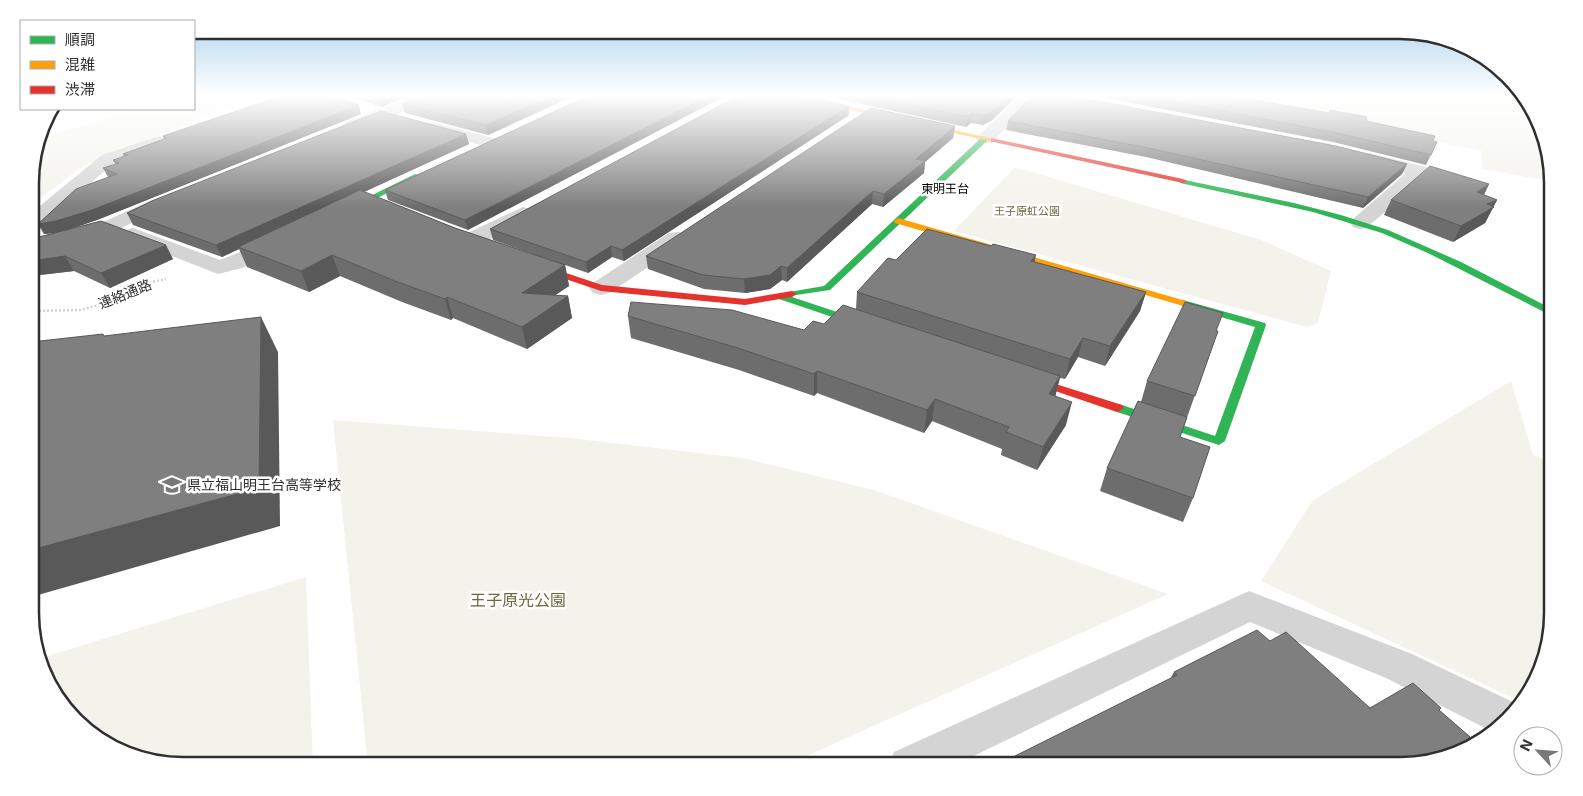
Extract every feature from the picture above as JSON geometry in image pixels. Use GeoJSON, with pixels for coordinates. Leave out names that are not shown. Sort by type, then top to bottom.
{"type":"FeatureCollection","features":[{"type":"Feature","properties":{"kind":"street"},"geometry":{"type":"LineString","coordinates":[[462,133],[495,141]]}},
{"type":"Feature","properties":{"kind":"street"},"geometry":{"type":"LineString","coordinates":[[959,133],[1267,199],[1360,223],[1420,246],[1544,309]]}},
{"type":"Feature","properties":{"kind":"street"},"geometry":{"type":"LineString","coordinates":[[520,260],[601,288],[745,302],[826,288],[991,133]]}},
{"type":"Feature","properties":{"kind":"street"},"geometry":{"type":"LineString","coordinates":[[39,231],[108,159],[179,134]]}},
{"type":"Feature","properties":{"kind":"street"},"geometry":{"type":"LineString","coordinates":[[473,151],[495,141]]}},
{"type":"Feature","properties":{"kind":"street"},"geometry":{"type":"LineString","coordinates":[[1352,154],[1418,170],[1408,183],[1360,223]]}},
{"type":"Feature","properties":{"kind":"street"},"geometry":{"type":"LineString","coordinates":[[366,205],[428,172]]}},
{"type":"Feature","properties":{"kind":"street"},"geometry":{"type":"LineString","coordinates":[[170,199],[102,228],[218,267],[234,263],[296,234]]}},
{"type":"Feature","properties":{"kind":"street"},"geometry":{"type":"LineString","coordinates":[[472,242],[540,204]]}},
{"type":"Feature","properties":{"kind":"street"},"geometry":{"type":"LineString","coordinates":[[898,221],[1261,325],[1219,441],[1014,374]]}},
{"type":"Feature","properties":{"kind":"street"},"geometry":{"type":"LineString","coordinates":[[601,288],[692,228]]}},
{"type":"Feature","properties":{"kind":"street"},"geometry":{"type":"LineString","coordinates":[[782,297],[884,331]]}},
{"type":"Feature","properties":{"kind":"street"},"geometry":{"type":"LineString","coordinates":[[928,757],[1249,606],[1399,666],[1501,716]]}},
{"type":"Feature","properties":{"kind":"path","name":"連絡通路"},"geometry":{"type":"LineString","coordinates":[[39,311],[80,310],[116,300],[147,283],[218,267]]}},
{"type":"Feature","properties":{"kind":"green space"},"geometry":{"type":"Polygon","coordinates":[[[58,133],[164,133],[83,166],[39,199],[40,164],[47,137],[58,133]]]}},
{"type":"Feature","properties":{"kind":"green space"},"geometry":{"type":"Polygon","coordinates":[[[1397,133],[1535,133],[1543,164],[1544,180],[1482,169],[1482,151],[1397,133]]]}},
{"type":"Feature","properties":{"kind":"green space","name":"王子原虹公園"},"geometry":{"type":"Polygon","coordinates":[[[1015,167],[1261,240],[1331,271],[1318,323],[1307,327],[954,231],[1015,167]]]}},
{"type":"Feature","properties":{"kind":"green space"},"geometry":{"type":"Polygon","coordinates":[[[1511,381],[1533,455],[1544,459],[1543,632],[1537,660],[1516,699],[1261,581],[1313,500],[1511,381]]]}},
{"type":"Feature","properties":{"kind":"green space","name":"王子原光公園"},"geometry":{"type":"Polygon","coordinates":[[[333,420],[569,438],[742,458],[874,490],[1168,594],[804,757],[367,757],[333,420]]]}},
{"type":"Feature","properties":{"kind":"green space"},"geometry":{"type":"Polygon","coordinates":[[[306,577],[313,757],[173,757],[136,750],[95,728],[81,715],[68,701],[58,685],[46,657],[306,577]]]}},
{"type":"Feature","properties":{"kind":"building"},"geometry":{"type":"Polygon","coordinates":[[[171,133],[287,133],[92,210],[56,221],[39,224],[76,189],[117,174],[103,168],[119,163],[113,160],[128,155],[123,154],[167,138],[163,136],[171,133]]]}},
{"type":"Feature","properties":{"kind":"building"},"geometry":{"type":"Polygon","coordinates":[[[325,133],[466,134],[216,245],[127,213],[154,200],[325,133]]]}},
{"type":"Feature","properties":{"kind":"building"},"geometry":{"type":"Polygon","coordinates":[[[508,133],[635,133],[465,220],[385,190],[508,133]]]}},
{"type":"Feature","properties":{"kind":"building"},"geometry":{"type":"Polygon","coordinates":[[[669,133],[806,133],[622,250],[611,246],[586,262],[490,229],[669,133]]]}},
{"type":"Feature","properties":{"kind":"building"},"geometry":{"type":"Polygon","coordinates":[[[833,133],[947,133],[916,159],[925,161],[884,194],[873,191],[787,268],[781,266],[770,275],[744,279],[703,275],[646,256],[833,133]]]}},
{"type":"Feature","properties":{"kind":"building"},"geometry":{"type":"Polygon","coordinates":[[[1071,133],[1268,133],[1336,146],[1407,164],[1368,197],[1148,148],[1071,133]]]}},
{"type":"Feature","properties":{"kind":"building"},"geometry":{"type":"Polygon","coordinates":[[[1338,133],[1422,133],[1435,136],[1433,141],[1437,142],[1431,155],[1338,133]]]}},
{"type":"Feature","properties":{"kind":"building"},"geometry":{"type":"Polygon","coordinates":[[[1430,166],[1489,184],[1477,192],[1497,200],[1487,204],[1494,207],[1461,226],[1391,200],[1430,166]]]}},
{"type":"Feature","properties":{"kind":"building"},"geometry":{"type":"Polygon","coordinates":[[[360,190],[455,228],[565,265],[522,293],[568,296],[522,327],[447,297],[445,299],[395,281],[332,255],[301,271],[238,247],[360,190]]]}},
{"type":"Feature","properties":{"kind":"building"},"geometry":{"type":"Polygon","coordinates":[[[101,221],[166,245],[101,273],[65,256],[39,260],[39,237],[101,221]]]}},
{"type":"Feature","properties":{"kind":"building"},"geometry":{"type":"Polygon","coordinates":[[[927,229],[991,246],[993,244],[1036,255],[1031,261],[1146,292],[1110,346],[1083,338],[1070,359],[857,292],[888,258],[896,260],[927,229]]]}},
{"type":"Feature","properties":{"kind":"building"},"geometry":{"type":"Polygon","coordinates":[[[631,302],[732,310],[804,330],[813,321],[824,324],[843,305],[1060,376],[1049,394],[1072,402],[1043,447],[1006,432],[1009,427],[935,399],[927,410],[817,371],[814,374],[738,348],[628,316],[631,302]]]}},
{"type":"Feature","properties":{"kind":"building"},"geometry":{"type":"Polygon","coordinates":[[[1185,302],[1223,313],[1195,396],[1147,381],[1185,302]]]}},
{"type":"Feature","properties":{"kind":"building"},"geometry":{"type":"Polygon","coordinates":[[[261,317],[259,488],[39,548],[39,341],[103,334],[104,336],[261,317]]]}},
{"type":"Feature","properties":{"kind":"building"},"geometry":{"type":"Polygon","coordinates":[[[1138,401],[1187,417],[1180,437],[1210,447],[1193,498],[1107,468],[1138,401]]]}},
{"type":"Feature","properties":{"kind":"building"},"geometry":{"type":"Polygon","coordinates":[[[1257,630],[1270,641],[1286,632],[1370,708],[1413,683],[1441,708],[1439,710],[1471,738],[1447,750],[1410,757],[1013,757],[1177,675],[1174,672],[1257,630]]]}},
{"type":"Feature","properties":{"kind":"traffic: fast"},"geometry":{"type":"LineString","coordinates":[[792,294],[827,288],[985,139]]}},
{"type":"Feature","properties":{"kind":"traffic: fast"},"geometry":{"type":"LineString","coordinates":[[366,200],[418,176]]}},
{"type":"Feature","properties":{"kind":"traffic: fast"},"geometry":{"type":"LineString","coordinates":[[1183,181],[1272,200],[1360,223],[1434,252],[1544,309]]}},
{"type":"Feature","properties":{"kind":"traffic: fast"},"geometry":{"type":"LineString","coordinates":[[782,297],[869,326]]}},
{"type":"Feature","properties":{"kind":"traffic: fast"},"geometry":{"type":"LineString","coordinates":[[1118,408],[1219,441],[1261,325],[1183,303]]}},
{"type":"Feature","properties":{"kind":"traffic: slow"},"geometry":{"type":"LineString","coordinates":[[963,133],[994,140]]}},
{"type":"Feature","properties":{"kind":"traffic: slow"},"geometry":{"type":"LineString","coordinates":[[898,221],[1183,303]]}},
{"type":"Feature","properties":{"kind":"traffic: jam"},"geometry":{"type":"LineString","coordinates":[[994,140],[1183,181]]}},
{"type":"Feature","properties":{"kind":"traffic: jam"},"geometry":{"type":"LineString","coordinates":[[533,265],[601,288],[745,302],[792,294]]}},
{"type":"Feature","properties":{"kind":"traffic: jam"},"geometry":{"type":"LineString","coordinates":[[1021,376],[1118,408]]}},
{"type":"Feature","properties":{"kind":"place","name":"県立福山明王台高等学校"},"geometry":{"type":"Point","coordinates":[172,485]}},
{"type":"Feature","properties":{"kind":"district","name":"東明王台"},"geometry":{"type":"Point","coordinates":[945,189]}}]}
